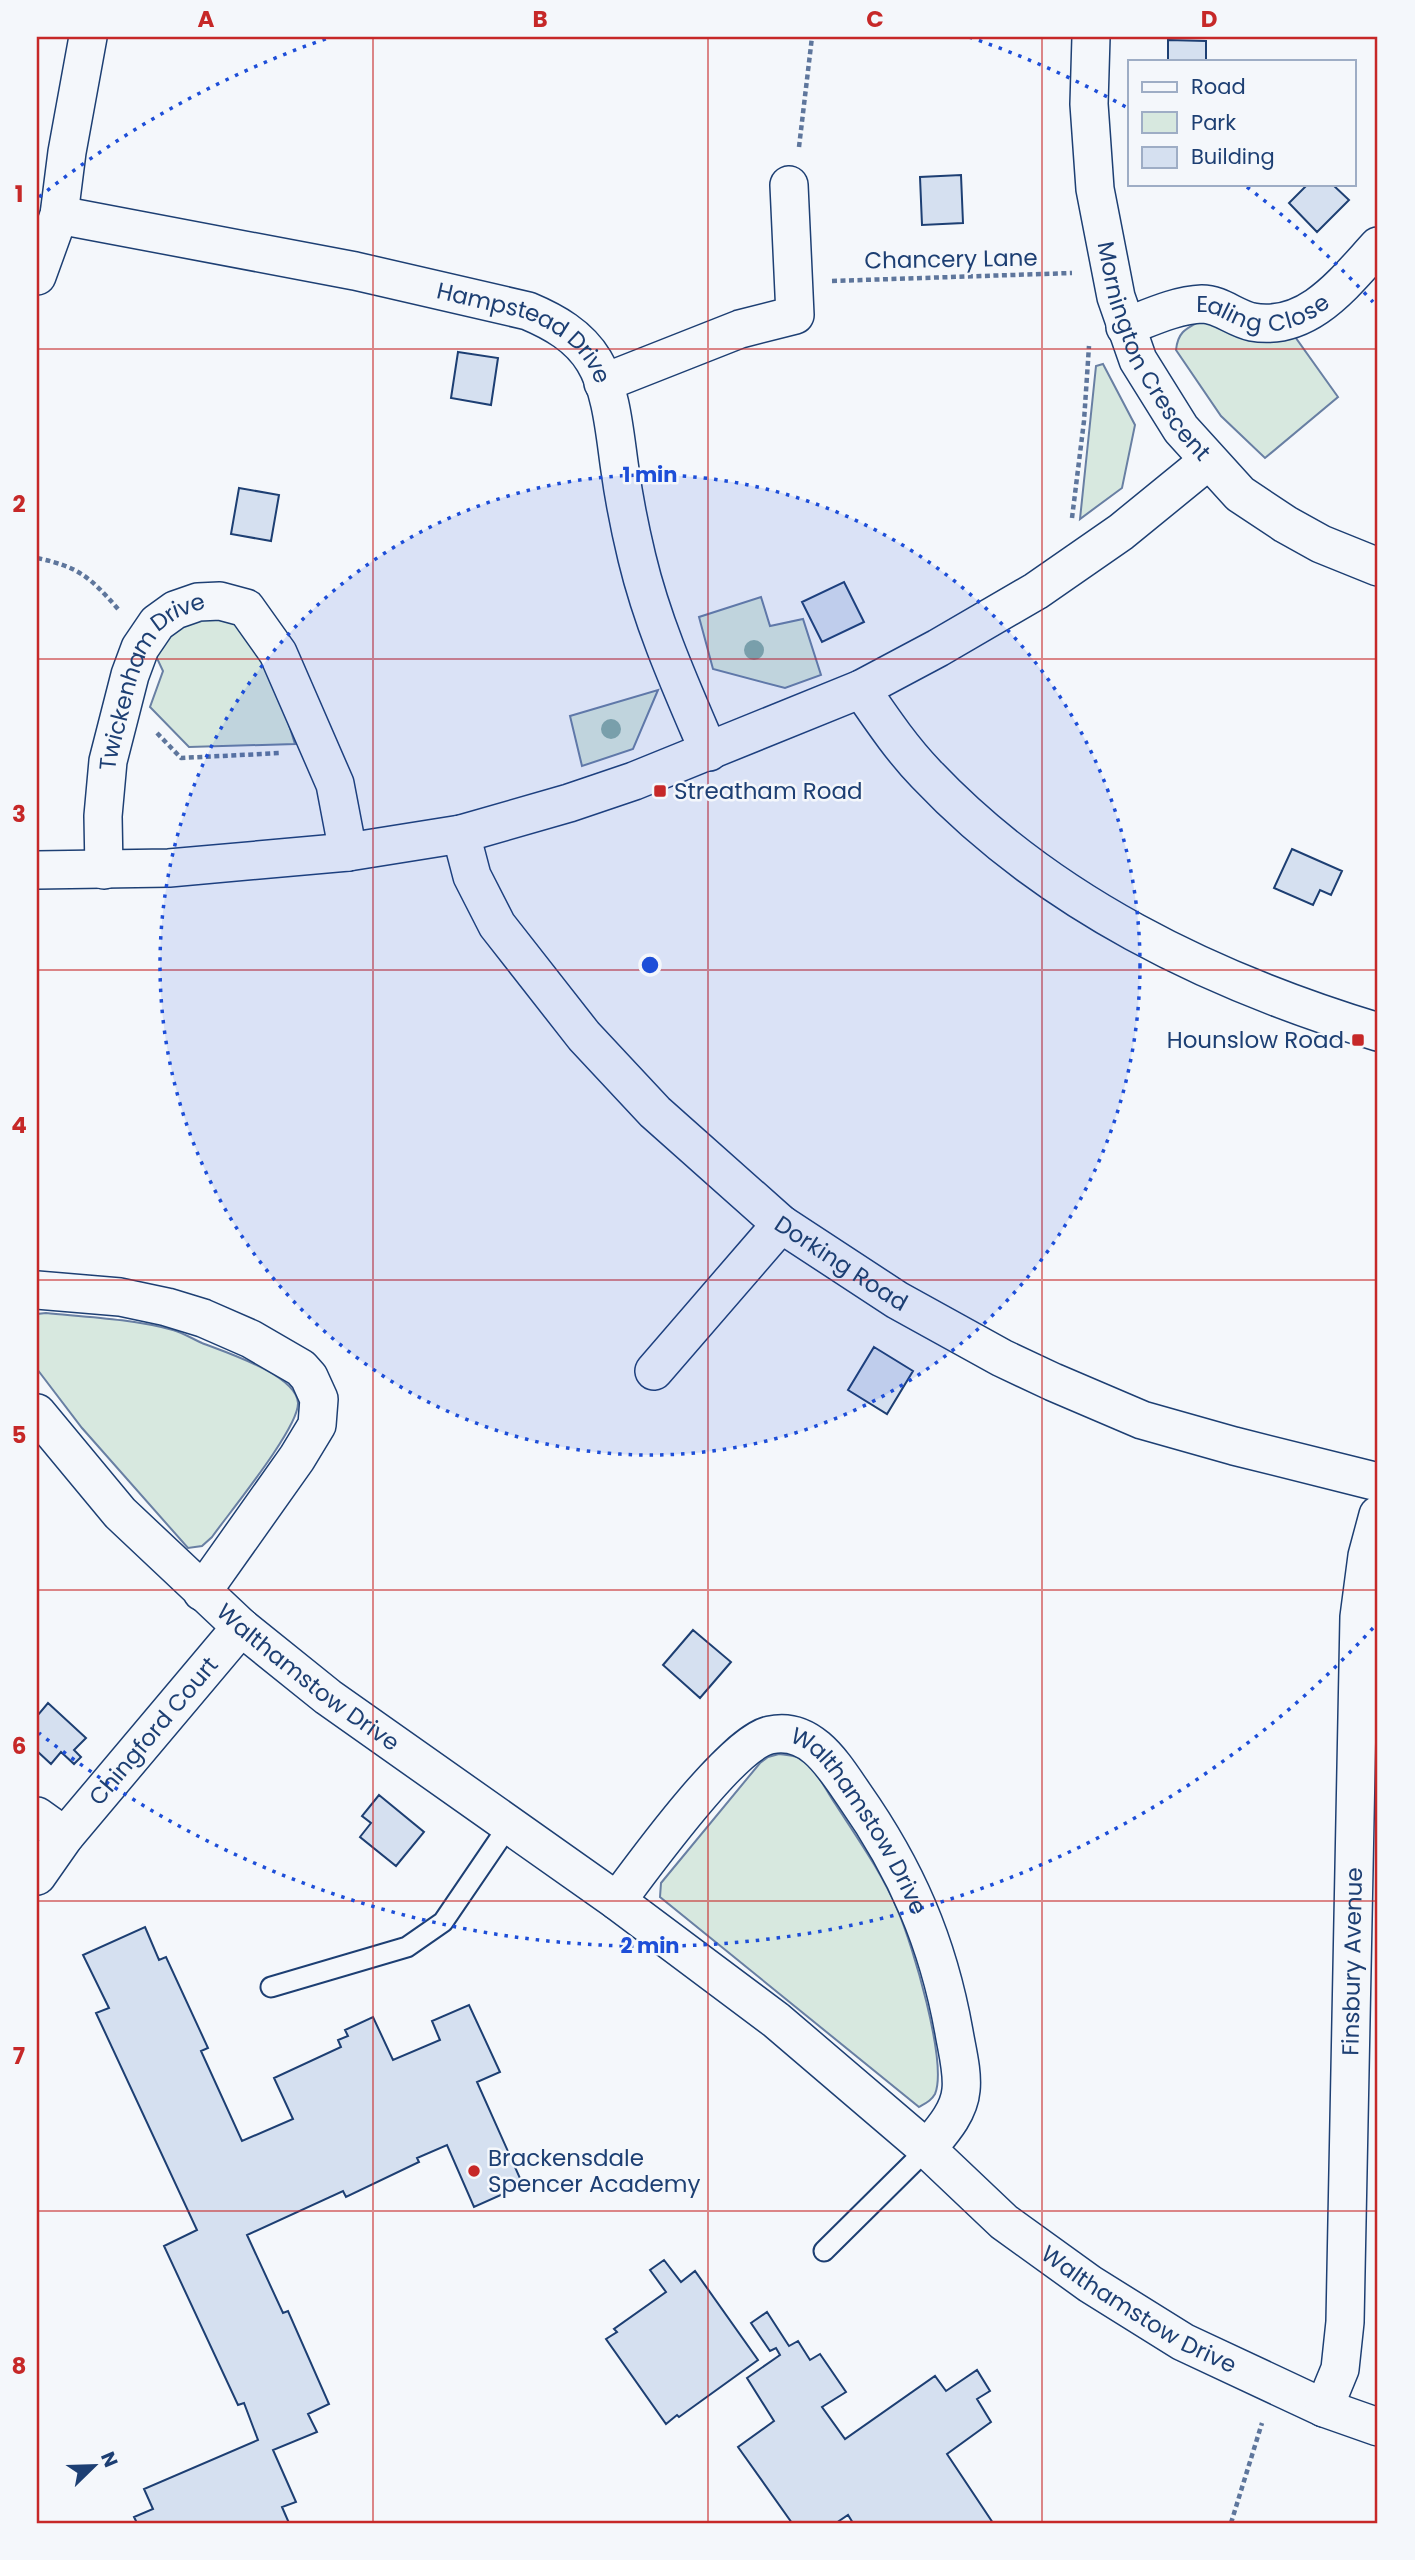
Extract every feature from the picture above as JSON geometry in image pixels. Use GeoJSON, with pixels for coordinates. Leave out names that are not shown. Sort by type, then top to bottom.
{"type":"FeatureCollection","features":[{"type":"Feature","properties":{"kind":"street"},"geometry":{"type":"LineString","coordinates":[[37,276],[59,215],[67,152],[88,37]]}},
{"type":"Feature","properties":{"kind":"street","name":"Mornington Crescent"},"geometry":{"type":"LineString","coordinates":[[1091,37],[1089,104],[1095,189],[1110,270],[1125,327],[1138,360],[1156,393],[1181,429],[1240,494],[1321,544],[1378,567]]}},
{"type":"Feature","properties":{"kind":"street"},"geometry":{"type":"LineString","coordinates":[[603,383],[740,330],[794,316],[789,185]]}},
{"type":"Feature","properties":{"kind":"street","name":"Hampstead Drive"},"geometry":{"type":"LineString","coordinates":[[59,215],[355,271],[528,311],[554,322],[579,342],[595,362],[603,383],[637,559],[664,644],[709,752]]}},
{"type":"Feature","properties":{"kind":"street","name":"Ealing Close"},"geometry":{"type":"LineString","coordinates":[[1125,327],[1169,311],[1203,304],[1255,322],[1292,320],[1314,310],[1378,246]]}},
{"type":"Feature","properties":{"kind":"street"},"geometry":{"type":"LineString","coordinates":[[37,870],[169,868],[348,852],[461,834],[569,803],[709,752],[861,689],[1036,591],[1121,532],[1208,461]]}},
{"type":"Feature","properties":{"kind":"street","name":"Twickenham Drive"},"geometry":{"type":"LineString","coordinates":[[104,870],[103,816],[108,761],[140,648],[157,623],[176,610],[198,602],[220,601],[246,608],[278,653],[335,784],[348,852]]}},
{"type":"Feature","properties":{"kind":"street"},"geometry":{"type":"LineString","coordinates":[[861,689],[890,731],[925,773],[995,836],[1072,896],[1123,928],[1213,972],[1289,1003],[1378,1032]]}},
{"type":"Feature","properties":{"kind":"street","name":"Dorking Road"},"geometry":{"type":"LineString","coordinates":[[461,834],[472,876],[497,925],[584,1036],[655,1112],[781,1224],[856,1276],[937,1324],[1053,1382],[1142,1420],[1378,1482]]}},
{"type":"Feature","properties":{"kind":"street"},"geometry":{"type":"LineString","coordinates":[[654,1371],[781,1224]]}},
{"type":"Feature","properties":{"kind":"street"},"geometry":{"type":"LineString","coordinates":[[37,1290],[120,1297],[179,1311],[251,1339],[301,1368],[309,1377],[318,1399],[317,1425],[297,1458],[202,1592]]}},
{"type":"Feature","properties":{"kind":"street","name":"Walthamstow Drive"},"geometry":{"type":"LineString","coordinates":[[37,1413],[120,1513],[241,1627],[328,1697],[617,1901],[776,2020],[927,2149],[1004,2222],[1090,2284],[1183,2342],[1324,2408],[1378,2427]]}},
{"type":"Feature","properties":{"kind":"street","name":"Finsbury Avenue"},"geometry":{"type":"LineString","coordinates":[[1324,2408],[1340,2369],[1345,2322],[1359,1617],[1367,1556],[1378,1515]]}},
{"type":"Feature","properties":{"kind":"street","name":"Chingford Court"},"geometry":{"type":"LineString","coordinates":[[37,1876],[51,1826],[241,1627]]}},
{"type":"Feature","properties":{"kind":"street","name":"Walthamstow Drive"},"geometry":{"type":"LineString","coordinates":[[617,1901],[681,1818],[746,1746],[771,1734],[791,1734],[805,1738],[833,1765],[897,1860],[917,1903],[944,1981],[961,2091],[946,2127],[927,2149]]}},
{"type":"Feature","properties":{"kind":"lane"},"geometry":{"type":"LineString","coordinates":[[271,1987],[407,1947],[443,1922],[509,1825]]}},
{"type":"Feature","properties":{"kind":"lane"},"geometry":{"type":"LineString","coordinates":[[824,2251],[927,2149]]}},
{"type":"Feature","properties":{"kind":"path"},"geometry":{"type":"LineString","coordinates":[[789,185],[800,147],[812,37]]}},
{"type":"Feature","properties":{"kind":"path","name":"Chancery Lane"},"geometry":{"type":"LineString","coordinates":[[793,283],[1110,270]]}},
{"type":"Feature","properties":{"kind":"path"},"geometry":{"type":"LineString","coordinates":[[1065,570],[1084,421],[1090,337]]}},
{"type":"Feature","properties":{"kind":"path"},"geometry":{"type":"LineString","coordinates":[[37,558],[67,566],[93,580],[144,643]]}},
{"type":"Feature","properties":{"kind":"path"},"geometry":{"type":"LineString","coordinates":[[125,695],[181,758],[320,751]]}},
{"type":"Feature","properties":{"kind":"path"},"geometry":{"type":"LineString","coordinates":[[1231,2523],[1274,2385]]}},
{"type":"Feature","properties":{"kind":"green space"},"geometry":{"type":"Polygon","coordinates":[[[1204,319],[1293,334],[1338,397],[1265,458],[1221,416],[1176,350],[1182,334],[1204,319]]]}},
{"type":"Feature","properties":{"kind":"green space"},"geometry":{"type":"Polygon","coordinates":[[[1103,364],[1135,425],[1122,488],[1080,519],[1096,366],[1103,364]]]}},
{"type":"Feature","properties":{"kind":"green space"},"geometry":{"type":"Polygon","coordinates":[[[761,597],[770,626],[803,619],[821,675],[785,688],[713,669],[699,617],[761,597]]]}},
{"type":"Feature","properties":{"kind":"green space"},"geometry":{"type":"Polygon","coordinates":[[[204,616],[244,626],[275,680],[295,744],[189,747],[150,707],[163,671],[155,654],[167,635],[204,616]]]}},
{"type":"Feature","properties":{"kind":"green space"},"geometry":{"type":"Polygon","coordinates":[[[658,690],[633,749],[582,766],[570,716],[658,690]]]}},
{"type":"Feature","properties":{"kind":"green space"},"geometry":{"type":"Polygon","coordinates":[[[37,1314],[126,1321],[173,1330],[258,1366],[286,1383],[295,1393],[298,1403],[295,1415],[276,1450],[212,1537],[202,1546],[188,1548],[82,1428],[37,1369],[37,1314]]]}},
{"type":"Feature","properties":{"kind":"green space"},"geometry":{"type":"Polygon","coordinates":[[[779,1754],[799,1758],[814,1771],[869,1856],[898,1911],[927,2003],[937,2057],[938,2079],[935,2094],[919,2107],[660,1897],[661,1883],[760,1763],[779,1754]]]}},
{"type":"Feature","properties":{"kind":"building"},"geometry":{"type":"Polygon","coordinates":[[[1168,40],[1206,41],[1206,60],[1168,60],[1168,40]]]}},
{"type":"Feature","properties":{"kind":"building"},"geometry":{"type":"Polygon","coordinates":[[[961,175],[963,223],[922,225],[920,177],[961,175]]]}},
{"type":"Feature","properties":{"kind":"building"},"geometry":{"type":"Polygon","coordinates":[[[1306,186],[1334,186],[1349,200],[1317,232],[1289,203],[1306,186]]]}},
{"type":"Feature","properties":{"kind":"building"},"geometry":{"type":"Polygon","coordinates":[[[458,352],[498,358],[491,405],[451,398],[458,352]]]}},
{"type":"Feature","properties":{"kind":"building"},"geometry":{"type":"Polygon","coordinates":[[[239,488],[279,495],[271,541],[231,534],[239,488]]]}},
{"type":"Feature","properties":{"kind":"building"},"geometry":{"type":"Polygon","coordinates":[[[844,582],[864,622],[822,642],[802,602],[844,582]]]}},
{"type":"Feature","properties":{"kind":"building"},"geometry":{"type":"Polygon","coordinates":[[[1292,849],[1342,871],[1331,895],[1320,890],[1313,905],[1274,888],[1292,849]]]}},
{"type":"Feature","properties":{"kind":"building"},"geometry":{"type":"Polygon","coordinates":[[[874,1347],[913,1371],[887,1414],[848,1390],[874,1347]]]}},
{"type":"Feature","properties":{"kind":"building"},"geometry":{"type":"Polygon","coordinates":[[[693,1630],[731,1662],[700,1698],[663,1665],[693,1630]]]}},
{"type":"Feature","properties":{"kind":"building"},"geometry":{"type":"Polygon","coordinates":[[[48,1703],[86,1738],[74,1750],[81,1757],[74,1764],[61,1752],[51,1764],[37,1751],[37,1716],[48,1703]]]}},
{"type":"Feature","properties":{"kind":"building"},"geometry":{"type":"Polygon","coordinates":[[[379,1795],[424,1832],[396,1866],[360,1837],[371,1823],[362,1816],[379,1795]]]}},
{"type":"Feature","properties":{"kind":"building"},"geometry":{"type":"Polygon","coordinates":[[[145,1927],[159,1960],[166,1957],[208,2048],[201,2051],[242,2141],[293,2119],[274,2078],[341,2047],[338,2040],[348,2036],[345,2030],[373,2017],[393,2060],[440,2040],[432,2021],[469,2005],[500,2072],[477,2082],[523,2185],[474,2207],[447,2145],[417,2158],[419,2162],[346,2197],[343,2191],[247,2235],[283,2313],[288,2311],[329,2404],[308,2414],[317,2432],[273,2450],[296,2502],[282,2507],[289,2523],[137,2523],[134,2517],[153,2509],[144,2489],[258,2440],[244,2403],[238,2405],[164,2246],[197,2230],[96,2013],[109,2008],[83,1955],[145,1927]]]}},
{"type":"Feature","properties":{"kind":"building"},"geometry":{"type":"Polygon","coordinates":[[[664,2260],[681,2282],[695,2271],[758,2360],[666,2424],[606,2339],[617,2332],[614,2329],[666,2292],[650,2270],[664,2260]]]}},
{"type":"Feature","properties":{"kind":"building"},"geometry":{"type":"Polygon","coordinates":[[[767,2312],[789,2346],[798,2341],[810,2360],[820,2354],[846,2392],[822,2407],[845,2439],[935,2376],[946,2391],[977,2370],[990,2391],[977,2399],[991,2422],[947,2454],[993,2523],[853,2523],[848,2515],[836,2523],[792,2523],[738,2447],[774,2421],[747,2378],[780,2355],[776,2348],[770,2351],[751,2323],[767,2312]]]}},
{"type":"Feature","properties":{"kind":"place","name":"Streatham Road"},"geometry":{"type":"Point","coordinates":[660,791]}},
{"type":"Feature","properties":{"kind":"place","name":"Hounslow Road"},"geometry":{"type":"Point","coordinates":[1358,1040]}},
{"type":"Feature","properties":{"kind":"place","name":"Brackensdale Spencer Academy"},"geometry":{"type":"Point","coordinates":[474,2171]}}]}
